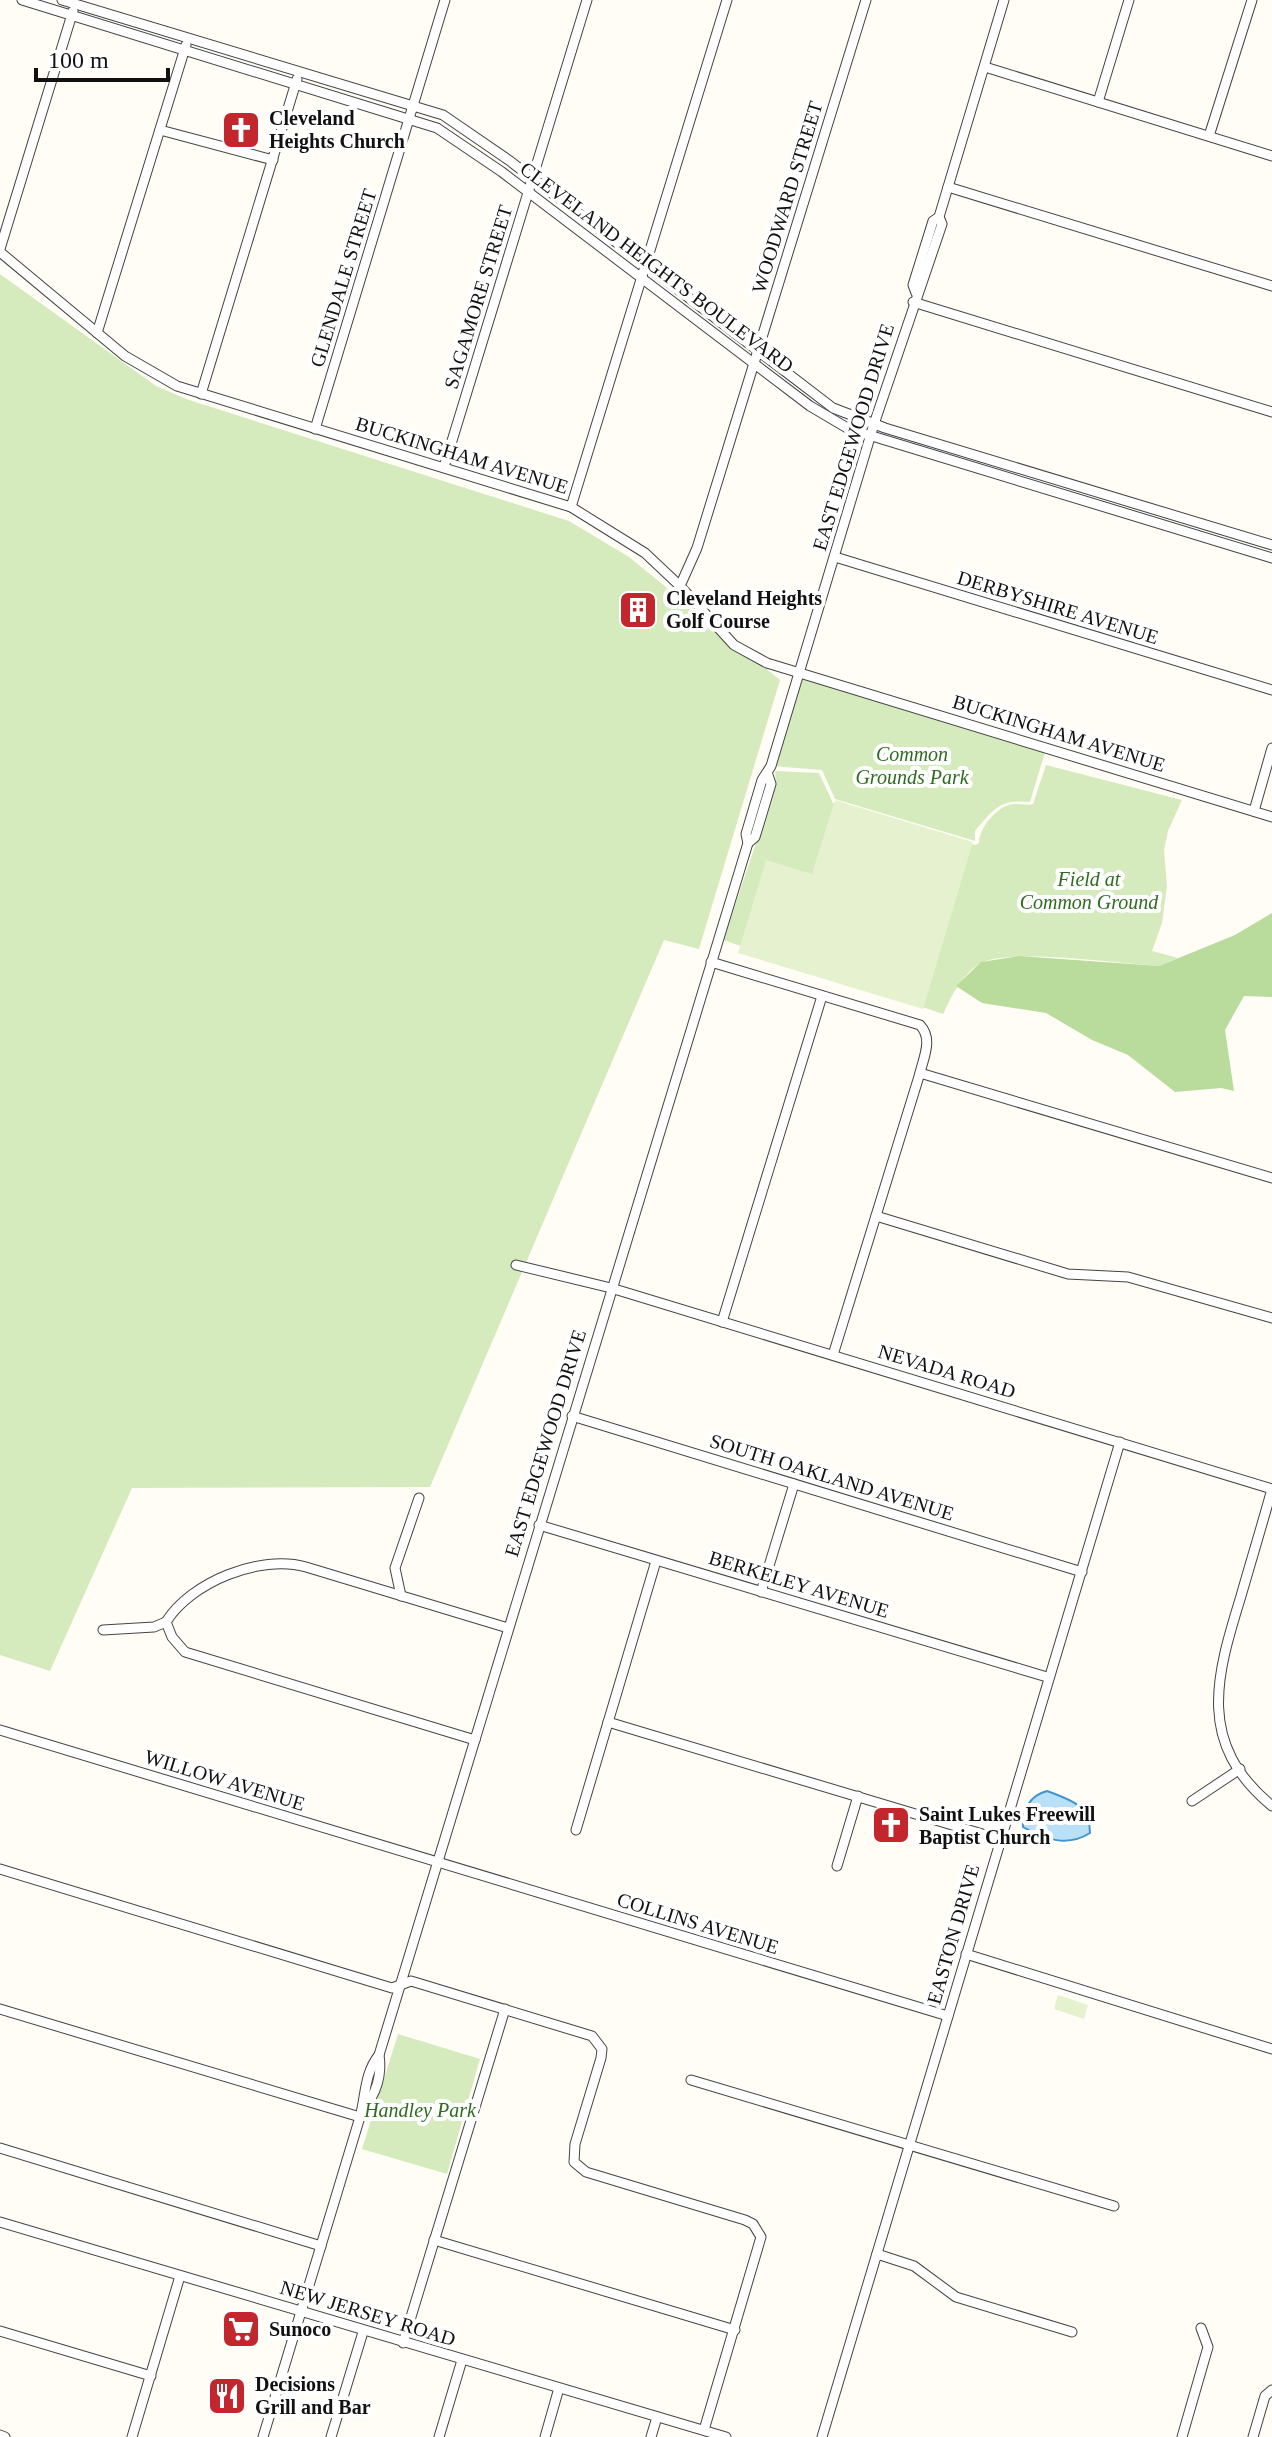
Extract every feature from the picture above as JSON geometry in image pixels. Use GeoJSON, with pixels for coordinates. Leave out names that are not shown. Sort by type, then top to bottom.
{"type":"FeatureCollection","features":[{"type":"Feature","properties":{"kind":"street","name":"CLEVELAND HEIGHTS BOULEVARD"},"geometry":{"type":"LineString","coordinates":[[25,0],[410,119],[457,139],[827,419],[870,436],[1272,558]]}},
{"type":"Feature","properties":{"kind":"street","name":"CLEVELAND HEIGHTS BOULEVARD"},"geometry":{"type":"LineString","coordinates":[[62,0],[413,105],[465,127],[833,408],[874,424],[1272,545]]}},
{"type":"Feature","properties":{"kind":"street","name":"GLENDALE STREET"},"geometry":{"type":"LineString","coordinates":[[315,429],[445,0]]}},
{"type":"Feature","properties":{"kind":"street","name":"SAGAMORE STREET"},"geometry":{"type":"LineString","coordinates":[[444,467],[587,0]]}},
{"type":"Feature","properties":{"kind":"street"},"geometry":{"type":"LineString","coordinates":[[571,507],[727,0]]}},
{"type":"Feature","properties":{"kind":"street","name":"WOODWARD STREET"},"geometry":{"type":"LineString","coordinates":[[680,586],[697,548],[866,0]]}},
{"type":"Feature","properties":{"kind":"street","name":"EAST EDGEWOOD DRIVE"},"geometry":{"type":"LineString","coordinates":[[263,2437],[362,2112],[371,2100],[381,2068],[379,2055],[711,962],[748,843],[755,837],[771,784],[768,775],[870,436],[942,224],[939,217],[1004,0]]}},
{"type":"Feature","properties":{"kind":"street"},"geometry":{"type":"LineString","coordinates":[[1098,102],[1129,0]]}},
{"type":"Feature","properties":{"kind":"street"},"geometry":{"type":"LineString","coordinates":[[1209,136],[1252,0]]}},
{"type":"Feature","properties":{"kind":"street"},"geometry":{"type":"LineString","coordinates":[[0,250],[75,4]]}},
{"type":"Feature","properties":{"kind":"street"},"geometry":{"type":"LineString","coordinates":[[97,333],[188,38]]}},
{"type":"Feature","properties":{"kind":"street"},"geometry":{"type":"LineString","coordinates":[[985,67],[1272,156]]}},
{"type":"Feature","properties":{"kind":"street"},"geometry":{"type":"LineString","coordinates":[[201,394],[300,72]]}},
{"type":"Feature","properties":{"kind":"street"},"geometry":{"type":"LineString","coordinates":[[160,130],[273,160]]}},
{"type":"Feature","properties":{"kind":"street"},"geometry":{"type":"LineString","coordinates":[[948,187],[1272,286]]}},
{"type":"Feature","properties":{"kind":"street","name":"BUCKINGHAM AVENUE"},"geometry":{"type":"LineString","coordinates":[[0,250],[97,333],[154,375],[201,394],[571,507],[614,531],[680,586],[734,645],[799,675],[1272,817]]}},
{"type":"Feature","properties":{"kind":"street"},"geometry":{"type":"LineString","coordinates":[[915,298],[1272,412]]}},
{"type":"Feature","properties":{"kind":"street"},"geometry":{"type":"LineString","coordinates":[[1098,505],[1101,493]]}},
{"type":"Feature","properties":{"kind":"street","name":"DERBYSHIRE AVENUE"},"geometry":{"type":"LineString","coordinates":[[835,557],[1272,690]]}},
{"type":"Feature","properties":{"kind":"street"},"geometry":{"type":"LineString","coordinates":[[1254,811],[1272,748]]}},
{"type":"Feature","properties":{"kind":"street"},"geometry":{"type":"LineString","coordinates":[[711,962],[923,1028],[928,1045],[833,1355]]}},
{"type":"Feature","properties":{"kind":"street"},"geometry":{"type":"LineString","coordinates":[[722,1322],[822,996]]}},
{"type":"Feature","properties":{"kind":"street"},"geometry":{"type":"LineString","coordinates":[[920,1073],[1272,1178]]}},
{"type":"Feature","properties":{"kind":"street"},"geometry":{"type":"LineString","coordinates":[[876,1216],[1068,1274],[1136,1278],[1272,1318]]}},
{"type":"Feature","properties":{"kind":"street","name":"NEVADA ROAD"},"geometry":{"type":"LineString","coordinates":[[516,1265],[611,1288],[1272,1489]]}},
{"type":"Feature","properties":{"kind":"street","name":"SOUTH OAKLAND AVENUE"},"geometry":{"type":"LineString","coordinates":[[572,1416],[1082,1572]]}},
{"type":"Feature","properties":{"kind":"street","name":"EASTON DRIVE"},"geometry":{"type":"LineString","coordinates":[[822,2437],[1047,1677],[1120,1442]]}},
{"type":"Feature","properties":{"kind":"street"},"geometry":{"type":"LineString","coordinates":[[761,1592],[794,1484]]}},
{"type":"Feature","properties":{"kind":"street"},"geometry":{"type":"LineString","coordinates":[[1272,1489],[1217,1677],[1220,1722],[1240,1769],[1249,1784],[1272,1806]]}},
{"type":"Feature","properties":{"kind":"street"},"geometry":{"type":"LineString","coordinates":[[401,1596],[395,1568],[419,1498]]}},
{"type":"Feature","properties":{"kind":"street","name":"BERKELEY AVENUE"},"geometry":{"type":"LineString","coordinates":[[539,1525],[1047,1677]]}},
{"type":"Feature","properties":{"kind":"street"},"geometry":{"type":"LineString","coordinates":[[576,1830],[656,1561]]}},
{"type":"Feature","properties":{"kind":"street"},"geometry":{"type":"LineString","coordinates":[[103,1630],[154,1627],[166,1622],[185,1599],[234,1573],[267,1562],[298,1565],[508,1628]]}},
{"type":"Feature","properties":{"kind":"street"},"geometry":{"type":"LineString","coordinates":[[166,1622],[172,1637],[185,1652],[475,1740]]}},
{"type":"Feature","properties":{"kind":"street"},"geometry":{"type":"LineString","coordinates":[[608,1722],[999,1839]]}},
{"type":"Feature","properties":{"kind":"street","name":"WILLOW AVENUE"},"geometry":{"type":"LineString","coordinates":[[0,1730],[439,1864]]}},
{"type":"Feature","properties":{"kind":"street"},"geometry":{"type":"LineString","coordinates":[[1192,1801],[1240,1769]]}},
{"type":"Feature","properties":{"kind":"street"},"geometry":{"type":"LineString","coordinates":[[837,1866],[858,1796]]}},
{"type":"Feature","properties":{"kind":"street","name":"COLLINS AVENUE"},"geometry":{"type":"LineString","coordinates":[[439,1864],[948,2016]]}},
{"type":"Feature","properties":{"kind":"street"},"geometry":{"type":"LineString","coordinates":[[0,1869],[392,1988],[411,1981],[592,2036],[602,2049],[573,2154],[580,2169],[745,2220],[758,2230],[761,2245],[704,2430]]}},
{"type":"Feature","properties":{"kind":"street"},"geometry":{"type":"LineString","coordinates":[[966,1954],[1272,2049]]}},
{"type":"Feature","properties":{"kind":"street"},"geometry":{"type":"LineString","coordinates":[[0,2009],[362,2112]]}},
{"type":"Feature","properties":{"kind":"street"},"geometry":{"type":"LineString","coordinates":[[403,2343],[505,2009]]}},
{"type":"Feature","properties":{"kind":"street"},"geometry":{"type":"LineString","coordinates":[[691,2080],[1114,2206]]}},
{"type":"Feature","properties":{"kind":"street"},"geometry":{"type":"LineString","coordinates":[[0,2148],[321,2246]]}},
{"type":"Feature","properties":{"kind":"street","name":"NEW JERSEY ROAD"},"geometry":{"type":"LineString","coordinates":[[0,2222],[726,2437]]}},
{"type":"Feature","properties":{"kind":"street"},"geometry":{"type":"LineString","coordinates":[[434,2240],[735,2330]]}},
{"type":"Feature","properties":{"kind":"street"},"geometry":{"type":"LineString","coordinates":[[877,2254],[914,2266],[956,2297],[1072,2332]]}},
{"type":"Feature","properties":{"kind":"street"},"geometry":{"type":"LineString","coordinates":[[132,2437],[180,2276]]}},
{"type":"Feature","properties":{"kind":"street"},"geometry":{"type":"LineString","coordinates":[[1182,2437],[1208,2347],[1201,2328]]}},
{"type":"Feature","properties":{"kind":"street"},"geometry":{"type":"LineString","coordinates":[[0,2331],[151,2376]]}},
{"type":"Feature","properties":{"kind":"street"},"geometry":{"type":"LineString","coordinates":[[331,2437],[363,2332]]}},
{"type":"Feature","properties":{"kind":"street"},"geometry":{"type":"LineString","coordinates":[[439,2437],[462,2360]]}},
{"type":"Feature","properties":{"kind":"street"},"geometry":{"type":"LineString","coordinates":[[545,2437],[559,2388]]}},
{"type":"Feature","properties":{"kind":"street"},"geometry":{"type":"LineString","coordinates":[[1253,2437],[1265,2396],[1272,2390]]}},
{"type":"Feature","properties":{"kind":"street"},"geometry":{"type":"LineString","coordinates":[[651,2437],[657,2417]]}},
{"type":"Feature","properties":{"kind":"green space","name":"Cleveland Heights Golf Course"},"geometry":{"type":"Polygon","coordinates":[[[0,274],[156,386],[189,400],[569,521],[629,557],[780,680],[699,949],[664,940],[430,1487],[132,1488],[50,1671],[0,1655],[0,274]]]}},
{"type":"Feature","properties":{"kind":"green space","name":"Common Grounds Park"},"geometry":{"type":"Polygon","coordinates":[[[799,675],[1046,749],[1030,802],[1011,802],[998,807],[975,831],[975,841],[835,799],[822,770],[771,766],[799,675]]]}},
{"type":"Feature","properties":{"kind":"green space","name":"Field at Common Ground"},"geometry":{"type":"Polygon","coordinates":[[[1046,765],[1182,800],[1168,831],[1164,850],[1167,886],[1162,923],[1152,951],[1178,958],[1159,966],[1038,957],[992,959],[979,964],[967,974],[943,1014],[723,940],[776,785],[775,771],[819,773],[833,803],[975,845],[995,813],[1013,804],[1033,804],[1046,765]]]}},
{"type":"Feature","properties":{"kind":"green space"},"geometry":{"type":"Polygon","coordinates":[[[835,800],[973,842],[923,1009],[738,953],[766,860],[812,874],[835,800]]]}},
{"type":"Feature","properties":{"kind":"green space"},"geometry":{"type":"Polygon","coordinates":[[[1272,913],[1272,997],[1244,996],[1225,1030],[1234,1091],[1221,1088],[1175,1092],[1128,1055],[1092,1040],[1046,1013],[982,1003],[956,986],[981,962],[1019,956],[1159,966],[1235,935],[1272,913]]]}},
{"type":"Feature","properties":{"kind":"green space"},"geometry":{"type":"Polygon","coordinates":[[[1058,1995],[1088,2005],[1084,2019],[1054,2009],[1058,1995]]]}},
{"type":"Feature","properties":{"kind":"green space","name":"Handley Park"},"geometry":{"type":"Polygon","coordinates":[[[398,2034],[480,2059],[447,2174],[362,2149],[398,2034]]]}},
{"type":"Feature","properties":{"kind":"water"},"geometry":{"type":"Polygon","coordinates":[[[1047,1791],[1078,1805],[1087,1816],[1090,1833],[1065,1841],[1023,1827],[1028,1804],[1047,1791]]]}},
{"type":"Feature","properties":{"kind":"place","name":"Cleveland Heights Church"},"geometry":{"type":"Point","coordinates":[241,130]}},
{"type":"Feature","properties":{"kind":"place","name":"Cleveland Heights Golf Course"},"geometry":{"type":"Point","coordinates":[638,610]}},
{"type":"Feature","properties":{"kind":"place","name":"Saint Lukes Freewill Baptist Church"},"geometry":{"type":"Point","coordinates":[891,1825]}},
{"type":"Feature","properties":{"kind":"place","name":"Sunoco"},"geometry":{"type":"Point","coordinates":[241,2329]}},
{"type":"Feature","properties":{"kind":"place","name":"Decisions Grill and Bar"},"geometry":{"type":"Point","coordinates":[227,2396]}}]}
